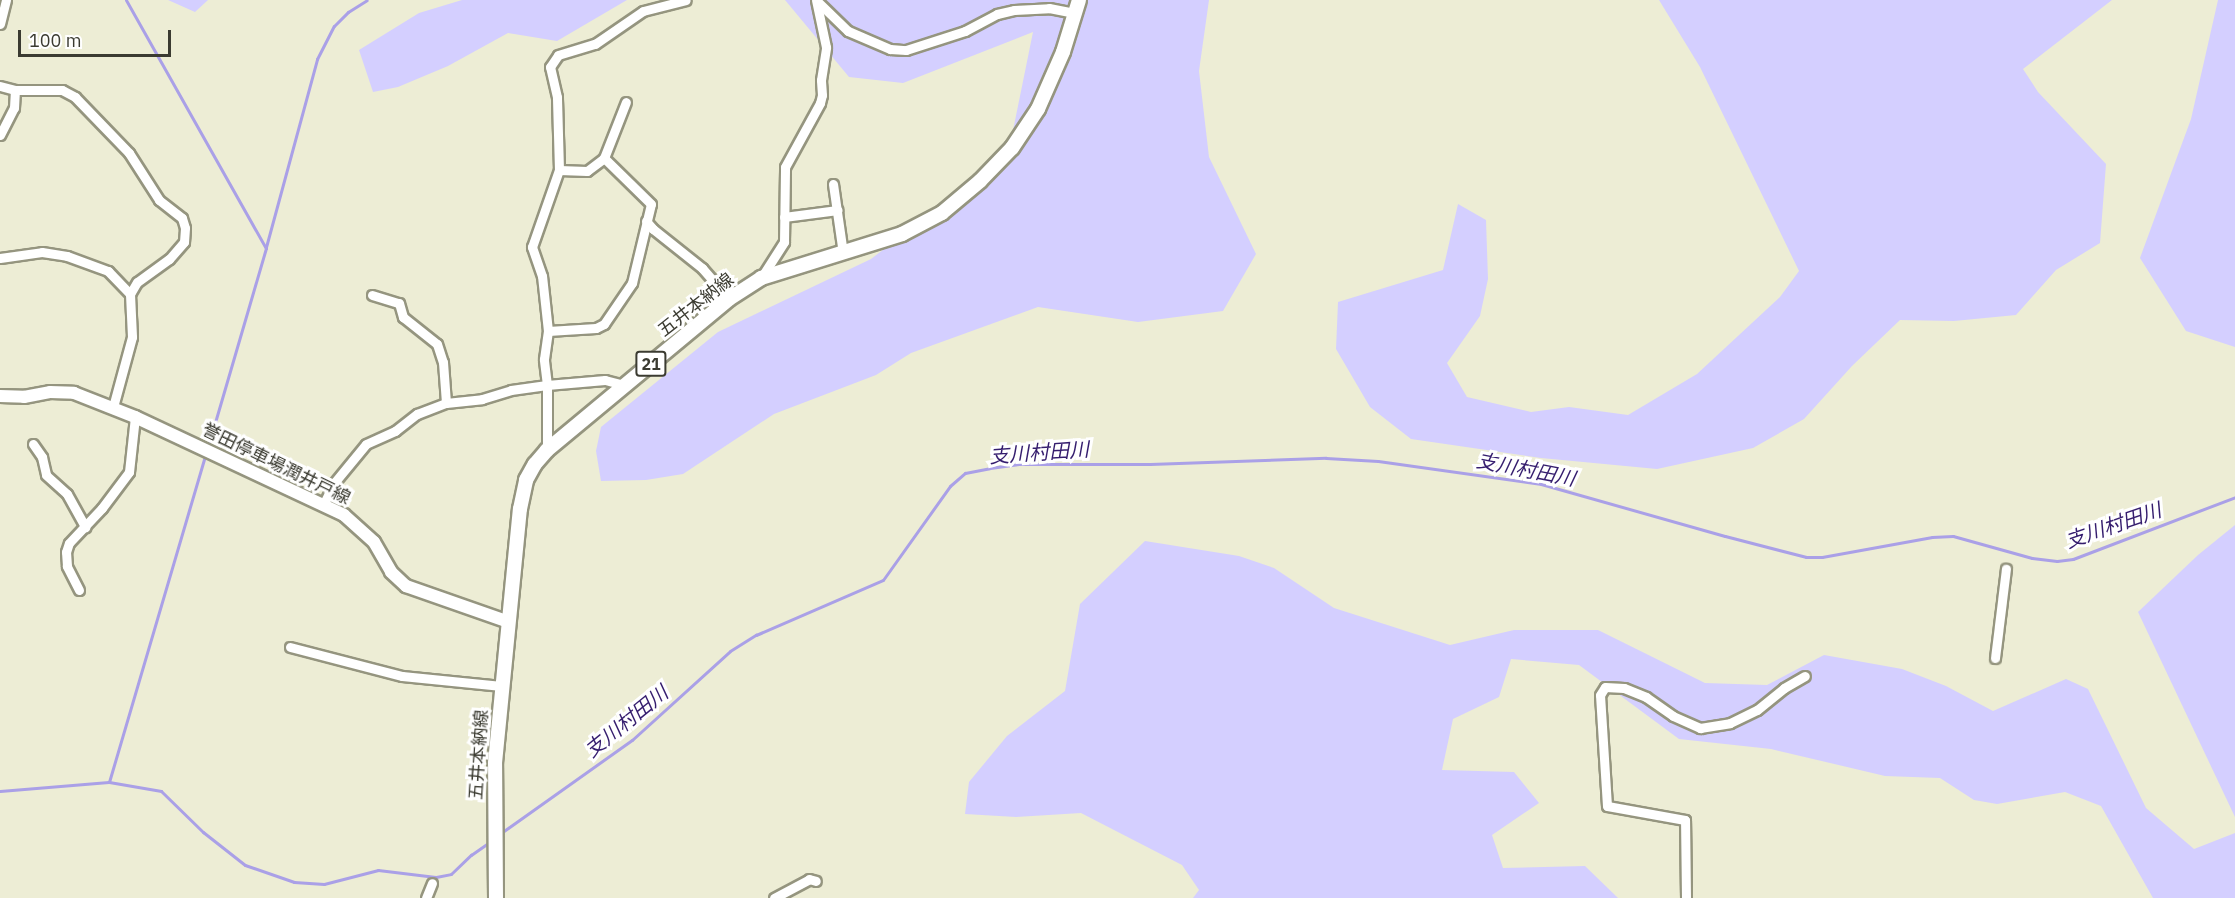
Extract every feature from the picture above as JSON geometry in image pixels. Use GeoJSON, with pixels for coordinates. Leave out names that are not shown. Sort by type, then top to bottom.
{"type":"FeatureCollection","features":[{"type":"Feature","properties":{"kind":"main road","name":"五井本納線"},"geometry":{"type":"LineString","coordinates":[[496,898],[495,763],[523,492],[535,464],[547,450],[624,385],[729,299],[761,278],[902,234],[942,213],[980,181],[1012,148],[1032,119],[1050,86],[1077,7]]}},
{"type":"Feature","properties":{"kind":"main road","name":"誉田停車場潤井戸線"},"geometry":{"type":"LineString","coordinates":[[0,396],[24,398],[61,392],[83,395],[113,407],[344,514],[374,542],[391,572],[406,586],[509,622]]}},
{"type":"Feature","properties":{"kind":"street"},"geometry":{"type":"LineString","coordinates":[[0,24],[6,0]]}},
{"type":"Feature","properties":{"kind":"street"},"geometry":{"type":"LineString","coordinates":[[547,450],[547,385],[544,359],[548,331],[542,276],[532,247],[559,170],[557,97],[550,75],[553,61],[558,55],[595,44],[643,11],[686,0]]}},
{"type":"Feature","properties":{"kind":"street"},"geometry":{"type":"LineString","coordinates":[[817,1],[848,31],[890,49],[906,50],[965,31],[1006,12],[1028,8],[1077,7]]}},
{"type":"Feature","properties":{"kind":"street"},"geometry":{"type":"LineString","coordinates":[[761,278],[784,242],[785,167],[820,104],[822,95],[821,80],[826,47],[817,1]]}},
{"type":"Feature","properties":{"kind":"street"},"geometry":{"type":"LineString","coordinates":[[0,86],[15,90],[62,90],[75,97],[129,153],[159,200],[182,218],[186,228],[184,242],[170,259],[137,282],[130,294],[132,337],[113,407]]}},
{"type":"Feature","properties":{"kind":"street"},"geometry":{"type":"LineString","coordinates":[[0,135],[14,108],[15,90]]}},
{"type":"Feature","properties":{"kind":"street"},"geometry":{"type":"LineString","coordinates":[[559,170],[587,171],[604,158],[626,102]]}},
{"type":"Feature","properties":{"kind":"street"},"geometry":{"type":"LineString","coordinates":[[548,331],[596,328],[604,324],[632,283],[651,204],[604,158]]}},
{"type":"Feature","properties":{"kind":"street"},"geometry":{"type":"LineString","coordinates":[[833,184],[843,253]]}},
{"type":"Feature","properties":{"kind":"street"},"geometry":{"type":"LineString","coordinates":[[784,218],[838,210]]}},
{"type":"Feature","properties":{"kind":"street"},"geometry":{"type":"LineString","coordinates":[[646,221],[702,268],[729,299]]}},
{"type":"Feature","properties":{"kind":"street"},"geometry":{"type":"LineString","coordinates":[[0,258],[42,252],[67,256],[108,271],[130,294]]}},
{"type":"Feature","properties":{"kind":"street"},"geometry":{"type":"LineString","coordinates":[[372,295],[399,303],[403,317],[437,345],[443,362],[446,403]]}},
{"type":"Feature","properties":{"kind":"street"},"geometry":{"type":"LineString","coordinates":[[324,503],[333,483],[366,444],[395,431],[417,414],[446,403],[482,399],[511,390],[605,380],[624,385]]}},
{"type":"Feature","properties":{"kind":"street"},"geometry":{"type":"LineString","coordinates":[[79,590],[67,566],[66,552],[69,543],[85,527],[129,472],[135,417]]}},
{"type":"Feature","properties":{"kind":"street"},"geometry":{"type":"LineString","coordinates":[[33,444],[42,457],[46,475],[67,494],[85,527]]}},
{"type":"Feature","properties":{"kind":"street"},"geometry":{"type":"LineString","coordinates":[[1995,658],[2006,569]]}},
{"type":"Feature","properties":{"kind":"street"},"geometry":{"type":"LineString","coordinates":[[290,647],[402,676],[502,686]]}},
{"type":"Feature","properties":{"kind":"street"},"geometry":{"type":"LineString","coordinates":[[1686,898],[1685,820],[1607,806],[1600,695],[1605,687],[1624,688],[1646,696],[1673,716],[1700,728],[1730,723],[1757,710],[1805,676]]}},
{"type":"Feature","properties":{"kind":"street"},"geometry":{"type":"LineString","coordinates":[[774,898],[809,879],[816,881]]}},
{"type":"Feature","properties":{"kind":"street"},"geometry":{"type":"LineString","coordinates":[[426,898],[432,883]]}},
{"type":"Feature","properties":{"kind":"shaded area"},"geometry":{"type":"Polygon","coordinates":[[[168,0],[208,0],[195,12],[168,0]]]}},
{"type":"Feature","properties":{"kind":"shaded area"},"geometry":{"type":"Polygon","coordinates":[[[462,0],[627,0],[557,41],[508,33],[448,66],[398,87],[373,92],[359,50],[419,13],[462,0]]]}},
{"type":"Feature","properties":{"kind":"shaded area"},"geometry":{"type":"Polygon","coordinates":[[[785,0],[1209,0],[1199,71],[1209,157],[1256,254],[1223,311],[1138,322],[1038,307],[911,353],[876,375],[774,414],[683,474],[646,480],[601,481],[596,451],[601,427],[718,332],[871,259],[1008,155],[1033,32],[903,83],[849,77],[785,0]]]}},
{"type":"Feature","properties":{"kind":"shaded area"},"geometry":{"type":"Polygon","coordinates":[[[1659,0],[2112,0],[2023,69],[2038,92],[2106,164],[2100,243],[2056,270],[2016,315],[1954,321],[1900,320],[1852,366],[1804,419],[1753,448],[1657,469],[1541,458],[1411,439],[1370,407],[1336,349],[1338,302],[1443,270],[1458,204],[1486,220],[1488,279],[1480,316],[1447,363],[1467,397],[1531,412],[1569,407],[1628,415],[1697,374],[1780,297],[1799,271],[1700,67],[1659,0]]]}},
{"type":"Feature","properties":{"kind":"shaded area"},"geometry":{"type":"Polygon","coordinates":[[[2218,0],[2235,0],[2235,347],[2186,331],[2140,258],[2191,119],[2218,0]]]}},
{"type":"Feature","properties":{"kind":"shaded area"},"geometry":{"type":"Polygon","coordinates":[[[2235,525],[2235,817],[2138,612],[2198,555],[2235,525]]]}},
{"type":"Feature","properties":{"kind":"shaded area"},"geometry":{"type":"Polygon","coordinates":[[[1145,541],[1239,556],[1274,568],[1334,608],[1450,645],[1514,630],[1598,630],[1705,683],[1767,685],[1824,655],[1902,669],[1946,686],[1993,711],[2066,679],[2088,689],[2146,808],[2194,849],[2235,833],[2235,898],[2153,898],[2101,806],[2065,792],[1997,804],[1974,800],[1940,778],[1885,776],[1771,749],[1679,739],[1579,665],[1511,659],[1499,697],[1453,719],[1442,770],[1514,772],[1539,803],[1492,835],[1503,868],[1585,866],[1618,898],[1193,898],[1199,890],[1182,865],[1081,813],[1016,817],[965,814],[969,782],[1007,736],[1065,691],[1080,604],[1145,541]]]}},
{"type":"Feature","properties":{"kind":"waterway"},"geometry":{"type":"LineString","coordinates":[[126,0],[266,248],[208,446]]}},
{"type":"Feature","properties":{"kind":"waterway"},"geometry":{"type":"LineString","coordinates":[[266,247],[317,59],[334,26],[348,12],[367,0]]}},
{"type":"Feature","properties":{"kind":"waterway"},"geometry":{"type":"LineString","coordinates":[[109,782],[206,452]]}},
{"type":"Feature","properties":{"kind":"waterway","name":"支川村田川"},"geometry":{"type":"LineString","coordinates":[[501,833],[632,740],[730,651],[756,635],[883,580],[950,486],[965,473],[990,468],[1019,464],[1150,464],[1326,458],[1378,461],[1541,484],[1806,557],[1822,557],[1932,537],[1953,536],[2032,558],[2057,561],[2073,559],[2235,497]]}},
{"type":"Feature","properties":{"kind":"waterway","name":"支川村田川"},"geometry":{"type":"LineString","coordinates":[[0,791],[109,782],[161,791],[203,832],[245,865],[294,882],[324,884],[378,870],[436,877],[451,874],[471,855],[491,841]]}}]}
